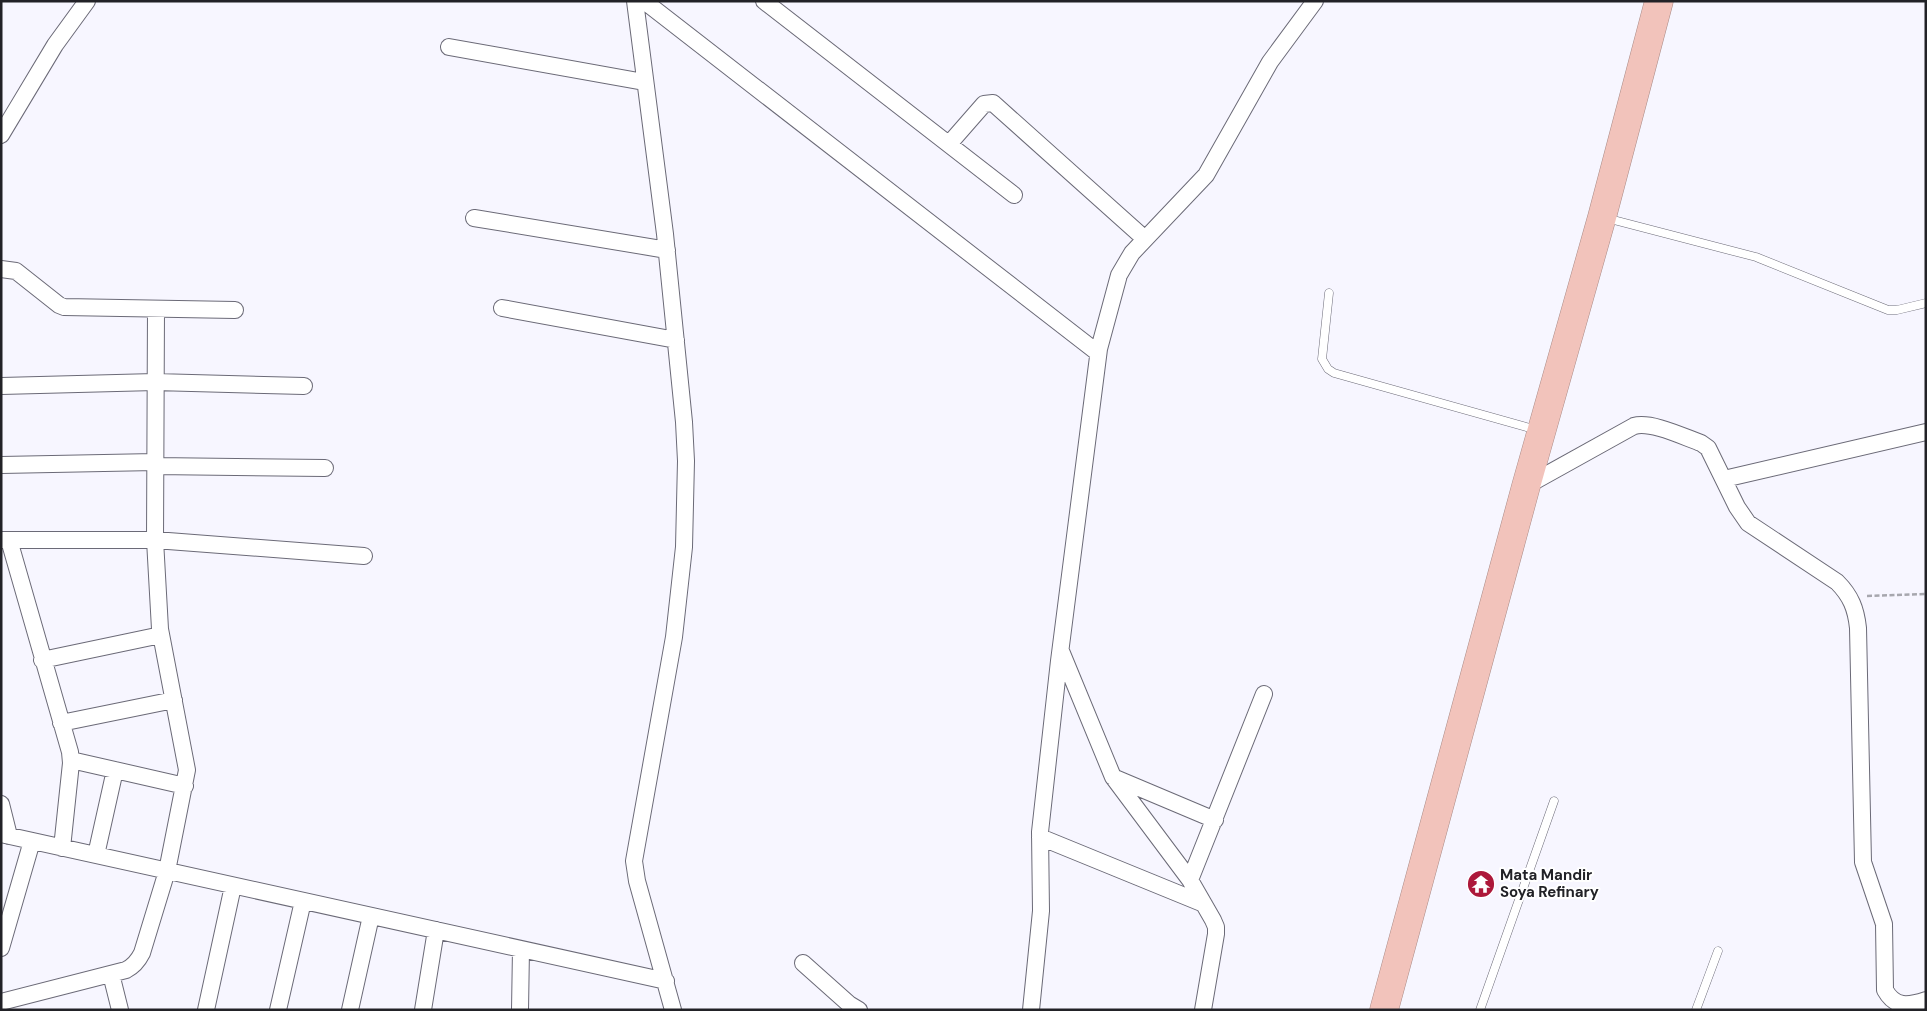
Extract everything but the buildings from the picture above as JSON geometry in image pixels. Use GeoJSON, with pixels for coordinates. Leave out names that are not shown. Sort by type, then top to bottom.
{"type":"FeatureCollection","features":[{"type":"Feature","properties":{"kind":"highway"},"geometry":{"type":"LineString","coordinates":[[1384,1010],[1526,486],[1602,217],[1659,1]]}},
{"type":"Feature","properties":{"kind":"street"},"geometry":{"type":"LineString","coordinates":[[1,135],[55,45],[87,1]]}},
{"type":"Feature","properties":{"kind":"street"},"geometry":{"type":"LineString","coordinates":[[635,1],[667,250],[684,422],[686,461],[684,547],[674,637],[634,861],[637,881],[674,1010]]}},
{"type":"Feature","properties":{"kind":"street"},"geometry":{"type":"LineString","coordinates":[[644,1],[1098,353]]}},
{"type":"Feature","properties":{"kind":"street"},"geometry":{"type":"LineString","coordinates":[[764,1],[1014,194]]}},
{"type":"Feature","properties":{"kind":"street"},"geometry":{"type":"LineString","coordinates":[[1031,1010],[1041,911],[1040,837],[1060,649],[1098,353],[1118,275],[1127,258],[1206,175],[1270,62],[1315,1]]}},
{"type":"Feature","properties":{"kind":"street"},"geometry":{"type":"LineString","coordinates":[[449,47],[644,82]]}},
{"type":"Feature","properties":{"kind":"street"},"geometry":{"type":"LineString","coordinates":[[949,144],[984,104],[993,103],[1145,239]]}},
{"type":"Feature","properties":{"kind":"street"},"geometry":{"type":"LineString","coordinates":[[474,218],[667,250]]}},
{"type":"Feature","properties":{"kind":"street"},"geometry":{"type":"LineString","coordinates":[[1,269],[16,271],[64,307],[235,310]]}},
{"type":"Feature","properties":{"kind":"street"},"geometry":{"type":"LineString","coordinates":[[1,1002],[126,970],[138,961],[167,871],[185,786],[186,763],[161,635],[155,540],[156,308]]}},
{"type":"Feature","properties":{"kind":"street"},"geometry":{"type":"LineString","coordinates":[[502,308],[676,340]]}},
{"type":"Feature","properties":{"kind":"street"},"geometry":{"type":"LineString","coordinates":[[1,386],[156,382],[304,386]]}},
{"type":"Feature","properties":{"kind":"street"},"geometry":{"type":"LineString","coordinates":[[1526,486],[1639,425],[1653,427],[1706,446],[1712,452],[1737,507],[1748,523],[1837,582],[1850,597],[1854,606],[1858,628],[1863,862],[1884,928],[1885,990],[1895,1002],[1913,1004],[1926,1000]]}},
{"type":"Feature","properties":{"kind":"street"},"geometry":{"type":"LineString","coordinates":[[1724,478],[1926,432]]}},
{"type":"Feature","properties":{"kind":"street"},"geometry":{"type":"LineString","coordinates":[[1,465],[155,464],[325,468]]}},
{"type":"Feature","properties":{"kind":"street"},"geometry":{"type":"LineString","coordinates":[[62,848],[71,760],[5,540],[155,540],[364,556]]}},
{"type":"Feature","properties":{"kind":"street"},"geometry":{"type":"LineString","coordinates":[[42,660],[161,635]]}},
{"type":"Feature","properties":{"kind":"street"},"geometry":{"type":"LineString","coordinates":[[1060,649],[1113,777],[1190,880],[1215,923],[1216,930],[1203,1010]]}},
{"type":"Feature","properties":{"kind":"street"},"geometry":{"type":"LineString","coordinates":[[1190,880],[1264,694]]}},
{"type":"Feature","properties":{"kind":"street"},"geometry":{"type":"LineString","coordinates":[[61,723],[174,700]]}},
{"type":"Feature","properties":{"kind":"street"},"geometry":{"type":"LineString","coordinates":[[71,760],[185,786]]}},
{"type":"Feature","properties":{"kind":"street"},"geometry":{"type":"LineString","coordinates":[[96,856],[116,770]]}},
{"type":"Feature","properties":{"kind":"street"},"geometry":{"type":"LineString","coordinates":[[1113,777],[1215,820]]}},
{"type":"Feature","properties":{"kind":"street"},"geometry":{"type":"LineString","coordinates":[[1,804],[5,835],[666,981]]}},
{"type":"Feature","properties":{"kind":"street"},"geometry":{"type":"LineString","coordinates":[[1040,837],[1204,904]]}},
{"type":"Feature","properties":{"kind":"street"},"geometry":{"type":"LineString","coordinates":[[1,948],[32,841]]}},
{"type":"Feature","properties":{"kind":"street"},"geometry":{"type":"LineString","coordinates":[[206,1010],[233,886]]}},
{"type":"Feature","properties":{"kind":"street"},"geometry":{"type":"LineString","coordinates":[[278,1010],[303,901]]}},
{"type":"Feature","properties":{"kind":"street"},"geometry":{"type":"LineString","coordinates":[[350,1010],[370,916]]}},
{"type":"Feature","properties":{"kind":"street"},"geometry":{"type":"LineString","coordinates":[[423,1010],[436,930]]}},
{"type":"Feature","properties":{"kind":"street"},"geometry":{"type":"LineString","coordinates":[[520,949],[520,1010]]}},
{"type":"Feature","properties":{"kind":"street"},"geometry":{"type":"LineString","coordinates":[[803,963],[849,1004],[859,1010]]}},
{"type":"Feature","properties":{"kind":"street"},"geometry":{"type":"LineString","coordinates":[[111,974],[120,1010]]}},
{"type":"Feature","properties":{"kind":"lane"},"geometry":{"type":"LineString","coordinates":[[1602,217],[1756,257],[1888,310],[1926,304]]}},
{"type":"Feature","properties":{"kind":"lane"},"geometry":{"type":"LineString","coordinates":[[1329,293],[1322,359],[1324,364],[1334,373],[1542,432]]}},
{"type":"Feature","properties":{"kind":"lane"},"geometry":{"type":"LineString","coordinates":[[1480,1010],[1554,800]]}},
{"type":"Feature","properties":{"kind":"lane"},"geometry":{"type":"LineString","coordinates":[[1696,1010],[1718,951]]}},
{"type":"Feature","properties":{"kind":"path"},"geometry":{"type":"LineString","coordinates":[[1850,597],[1926,594]]}},
{"type":"Feature","properties":{"kind":"place","name":"Mata Mandir Soya Refinary"},"geometry":{"type":"Point","coordinates":[1481,884]}}]}
